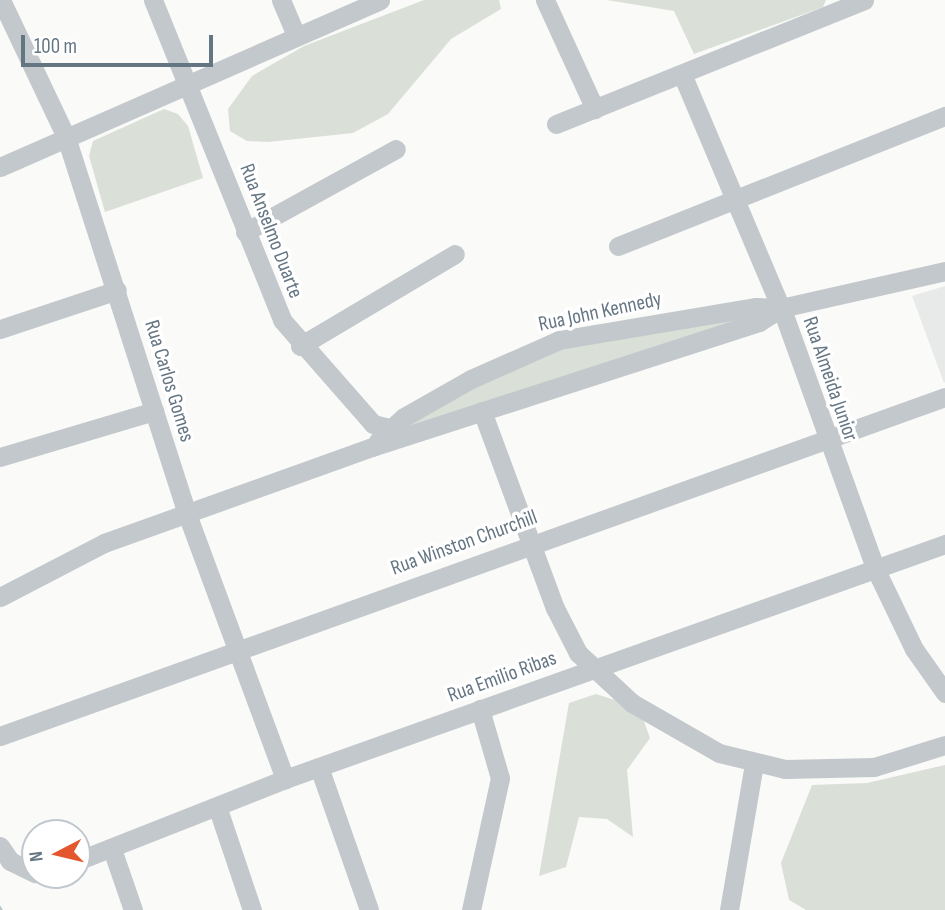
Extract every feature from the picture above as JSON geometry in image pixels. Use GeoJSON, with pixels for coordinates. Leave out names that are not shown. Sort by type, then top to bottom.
{"type":"FeatureCollection","features":[{"type":"Feature","properties":{"kind":"street","name":"Rua Carlos Gomes"},"geometry":{"type":"LineString","coordinates":[[1,0],[66,138],[187,514],[285,779]]}},
{"type":"Feature","properties":{"kind":"street","name":"Rua Anselmo Duarte"},"geometry":{"type":"LineString","coordinates":[[153,0],[189,83],[273,304],[300,345],[373,424],[396,434]]}},
{"type":"Feature","properties":{"kind":"street"},"geometry":{"type":"LineString","coordinates":[[281,0],[296,35]]}},
{"type":"Feature","properties":{"kind":"street"},"geometry":{"type":"LineString","coordinates":[[0,167],[380,0]]}},
{"type":"Feature","properties":{"kind":"street"},"geometry":{"type":"LineString","coordinates":[[545,0],[595,109]]}},
{"type":"Feature","properties":{"kind":"street"},"geometry":{"type":"LineString","coordinates":[[556,124],[864,0]]}},
{"type":"Feature","properties":{"kind":"street","name":"Rua Almeida Junior"},"geometry":{"type":"LineString","coordinates":[[682,75],[732,199],[781,308],[875,568],[914,649],[945,693]]}},
{"type":"Feature","properties":{"kind":"street"},"geometry":{"type":"LineString","coordinates":[[618,246],[945,116]]}},
{"type":"Feature","properties":{"kind":"street"},"geometry":{"type":"LineString","coordinates":[[245,232],[396,149]]}},
{"type":"Feature","properties":{"kind":"street"},"geometry":{"type":"LineString","coordinates":[[300,345],[455,254]]}},
{"type":"Feature","properties":{"kind":"street","name":"Rua John Kennedy"},"geometry":{"type":"LineString","coordinates":[[0,597],[104,543],[372,447],[396,434],[471,379],[559,340],[756,307],[781,308],[945,271]]}},
{"type":"Feature","properties":{"kind":"street"},"geometry":{"type":"LineString","coordinates":[[0,329],[117,290]]}},
{"type":"Feature","properties":{"kind":"street","name":"Rua John Kennedy"},"geometry":{"type":"LineString","coordinates":[[396,434],[482,411],[759,322],[781,308]]}},
{"type":"Feature","properties":{"kind":"street","name":"Rua Winston Churchill"},"geometry":{"type":"LineString","coordinates":[[0,736],[238,652],[528,543],[827,441],[945,397]]}},
{"type":"Feature","properties":{"kind":"street"},"geometry":{"type":"LineString","coordinates":[[0,457],[154,411]]}},
{"type":"Feature","properties":{"kind":"street"},"geometry":{"type":"LineString","coordinates":[[482,411],[528,543],[555,608],[592,669],[690,740],[754,764],[843,771],[945,745]]}},
{"type":"Feature","properties":{"kind":"street","name":"Rua Emilio Ribas"},"geometry":{"type":"LineString","coordinates":[[91,856],[218,808],[285,779],[945,544]]}},
{"type":"Feature","properties":{"kind":"street","name":"Rua John Kennedy"},"geometry":{"type":"LineString","coordinates":[[0,608],[28,584]]}},
{"type":"Feature","properties":{"kind":"street"},"geometry":{"type":"LineString","coordinates":[[471,910],[501,768],[480,709]]}},
{"type":"Feature","properties":{"kind":"street"},"geometry":{"type":"LineString","coordinates":[[729,910],[754,764]]}},
{"type":"Feature","properties":{"kind":"street"},"geometry":{"type":"LineString","coordinates":[[319,768],[369,910]]}},
{"type":"Feature","properties":{"kind":"street"},"geometry":{"type":"LineString","coordinates":[[218,808],[253,910]]}},
{"type":"Feature","properties":{"kind":"street"},"geometry":{"type":"LineString","coordinates":[[0,846],[21,865]]}},
{"type":"Feature","properties":{"kind":"street"},"geometry":{"type":"LineString","coordinates":[[112,849],[133,910]]}},
{"type":"Feature","properties":{"kind":"shaded area"},"geometry":{"type":"Polygon","coordinates":[[[424,0],[499,0],[501,9],[451,39],[388,114],[353,133],[268,142],[247,141],[230,131],[228,109],[252,76],[304,46],[424,0]]]}},
{"type":"Feature","properties":{"kind":"shaded area"},"geometry":{"type":"Polygon","coordinates":[[[607,0],[826,0],[823,7],[694,54],[674,11],[607,0]]]}},
{"type":"Feature","properties":{"kind":"shaded area"},"geometry":{"type":"Polygon","coordinates":[[[164,109],[178,114],[188,126],[203,178],[105,212],[89,156],[93,141],[164,109]]]}},
{"type":"Feature","properties":{"kind":"shaded area"},"geometry":{"type":"Polygon","coordinates":[[[945,286],[945,382],[944,383],[912,296],[945,286]]]}},
{"type":"Feature","properties":{"kind":"shaded area"},"geometry":{"type":"Polygon","coordinates":[[[756,314],[410,428],[409,422],[519,361],[562,344],[756,314]]]}},
{"type":"Feature","properties":{"kind":"shaded area"},"geometry":{"type":"Polygon","coordinates":[[[596,694],[621,702],[644,721],[650,738],[627,770],[633,837],[607,819],[579,817],[566,867],[539,876],[569,703],[596,694]]]}},
{"type":"Feature","properties":{"kind":"shaded area"},"geometry":{"type":"Polygon","coordinates":[[[945,765],[945,910],[806,910],[789,900],[781,863],[812,785],[867,783],[945,765]]]}}]}
